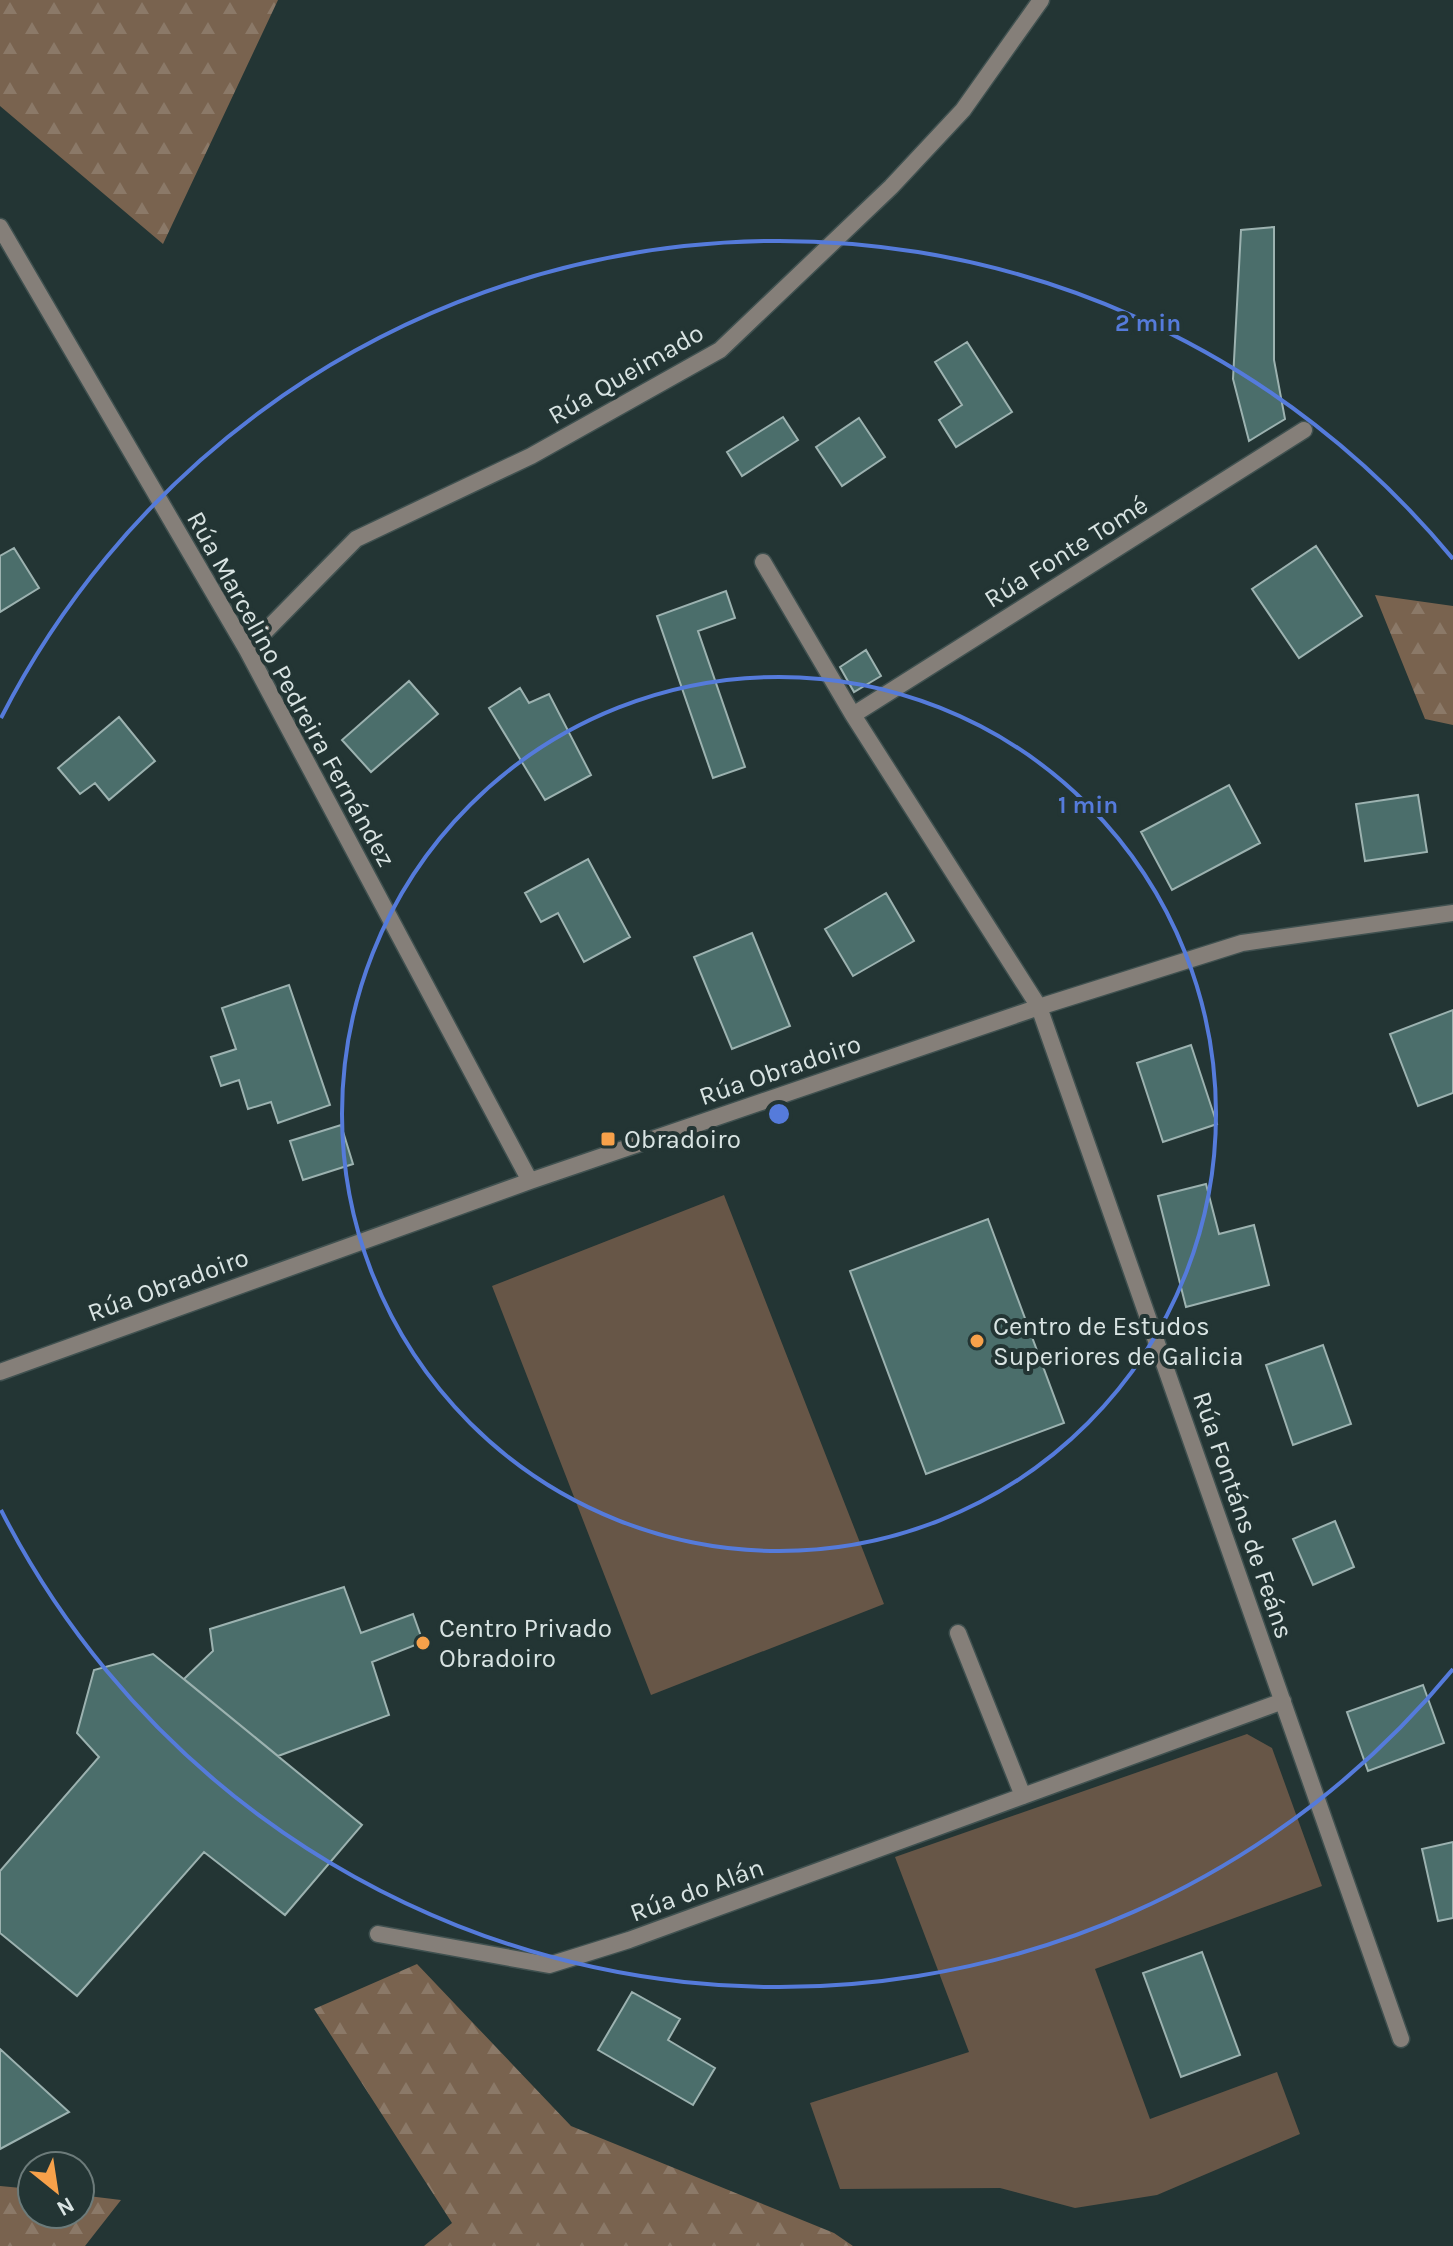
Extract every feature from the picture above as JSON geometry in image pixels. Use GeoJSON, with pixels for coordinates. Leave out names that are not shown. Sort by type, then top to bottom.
{"type":"FeatureCollection","features":[{"type":"Feature","properties":{"kind":"street","name":"Rúa Queimado"},"geometry":{"type":"LineString","coordinates":[[247,650],[356,539],[531,456],[720,350],[891,187],[963,110],[1041,0]]}},
{"type":"Feature","properties":{"kind":"street","name":"Rúa Marcelino Pedreira Fernández"},"geometry":{"type":"LineString","coordinates":[[0,227],[247,650],[530,1181]]}},
{"type":"Feature","properties":{"kind":"street","name":"Rúa Fonte Tomé"},"geometry":{"type":"LineString","coordinates":[[853,715],[1304,430]]}},
{"type":"Feature","properties":{"kind":"street"},"geometry":{"type":"LineString","coordinates":[[763,562],[853,715],[1039,1007]]}},
{"type":"Feature","properties":{"kind":"street","name":"Rúa Obradoiro"},"geometry":{"type":"LineString","coordinates":[[0,1372],[530,1181],[1039,1007],[1242,943],[1453,913]]}},
{"type":"Feature","properties":{"kind":"street","name":"Rúa Fontáns de Feáns"},"geometry":{"type":"LineString","coordinates":[[1039,1007],[1401,2039]]}},
{"type":"Feature","properties":{"kind":"street"},"geometry":{"type":"LineString","coordinates":[[958,1633],[1023,1796]]}},
{"type":"Feature","properties":{"kind":"street","name":"Rúa do Alán"},"geometry":{"type":"LineString","coordinates":[[378,1934],[549,1965],[629,1940],[1283,1701]]}},
{"type":"Feature","properties":{"kind":"shaded area"},"geometry":{"type":"Polygon","coordinates":[[[724,1195],[884,1604],[651,1695],[492,1286],[724,1195]]]}},
{"type":"Feature","properties":{"kind":"shaded area"},"geometry":{"type":"Polygon","coordinates":[[[1247,1734],[1272,1748],[1322,1886],[1095,1969],[1150,2119],[1277,2072],[1300,2134],[1157,2195],[1075,2208],[1000,2188],[840,2189],[810,2103],[969,2052],[895,1857],[1247,1734]]]}},
{"type":"Feature","properties":{"kind":"green space"},"geometry":{"type":"Polygon","coordinates":[[[0,0],[278,0],[163,244],[0,106],[0,0]]]}},
{"type":"Feature","properties":{"kind":"green space"},"geometry":{"type":"Polygon","coordinates":[[[1375,595],[1453,606],[1453,725],[1425,719],[1375,595]]]}},
{"type":"Feature","properties":{"kind":"green space"},"geometry":{"type":"Polygon","coordinates":[[[417,1964],[571,2126],[834,2233],[853,2246],[424,2246],[452,2223],[314,2009],[417,1964]]]}},
{"type":"Feature","properties":{"kind":"green space"},"geometry":{"type":"Polygon","coordinates":[[[0,2186],[16,2188],[16,2230],[96,2230],[96,2197],[121,2200],[85,2246],[0,2246],[0,2186]]]}},
{"type":"Feature","properties":{"kind":"building"},"geometry":{"type":"Polygon","coordinates":[[[1274,227],[1274,360],[1285,419],[1249,441],[1233,379],[1241,230],[1274,227]]]}},
{"type":"Feature","properties":{"kind":"building"},"geometry":{"type":"Polygon","coordinates":[[[967,342],[1012,412],[956,447],[939,420],[962,405],[935,362],[967,342]]]}},
{"type":"Feature","properties":{"kind":"building"},"geometry":{"type":"Polygon","coordinates":[[[783,417],[798,440],[742,476],[727,452],[783,417]]]}},
{"type":"Feature","properties":{"kind":"building"},"geometry":{"type":"Polygon","coordinates":[[[859,418],[885,457],[842,486],[816,447],[859,418]]]}},
{"type":"Feature","properties":{"kind":"building"},"geometry":{"type":"Polygon","coordinates":[[[1316,546],[1362,616],[1299,658],[1252,589],[1316,546]]]}},
{"type":"Feature","properties":{"kind":"building"},"geometry":{"type":"Polygon","coordinates":[[[14,548],[39,588],[0,612],[0,556],[14,548]]]}},
{"type":"Feature","properties":{"kind":"building"},"geometry":{"type":"Polygon","coordinates":[[[726,591],[735,618],[698,631],[745,767],[713,778],[657,616],[726,591]]]}},
{"type":"Feature","properties":{"kind":"building"},"geometry":{"type":"Polygon","coordinates":[[[866,650],[881,676],[854,692],[840,667],[866,650]]]}},
{"type":"Feature","properties":{"kind":"building"},"geometry":{"type":"Polygon","coordinates":[[[409,681],[438,714],[371,772],[342,740],[409,681]]]}},
{"type":"Feature","properties":{"kind":"building"},"geometry":{"type":"Polygon","coordinates":[[[520,688],[529,703],[549,694],[591,775],[545,800],[489,708],[520,688]]]}},
{"type":"Feature","properties":{"kind":"building"},"geometry":{"type":"Polygon","coordinates":[[[119,717],[155,761],[109,800],[95,783],[80,794],[58,768],[119,717]]]}},
{"type":"Feature","properties":{"kind":"building"},"geometry":{"type":"Polygon","coordinates":[[[1229,785],[1260,843],[1172,890],[1141,832],[1229,785]]]}},
{"type":"Feature","properties":{"kind":"building"},"geometry":{"type":"Polygon","coordinates":[[[1418,795],[1427,852],[1365,861],[1356,804],[1418,795]]]}},
{"type":"Feature","properties":{"kind":"building"},"geometry":{"type":"Polygon","coordinates":[[[588,859],[630,937],[584,962],[558,913],[541,922],[525,893],[588,859]]]}},
{"type":"Feature","properties":{"kind":"building"},"geometry":{"type":"Polygon","coordinates":[[[886,893],[914,941],[853,976],[825,929],[886,893]]]}},
{"type":"Feature","properties":{"kind":"building"},"geometry":{"type":"Polygon","coordinates":[[[752,933],[790,1026],[732,1049],[694,957],[752,933]]]}},
{"type":"Feature","properties":{"kind":"building"},"geometry":{"type":"Polygon","coordinates":[[[289,985],[330,1105],[278,1123],[271,1102],[248,1109],[239,1080],[221,1086],[211,1057],[236,1049],[222,1008],[289,985]]]}},
{"type":"Feature","properties":{"kind":"building"},"geometry":{"type":"Polygon","coordinates":[[[1453,1010],[1453,1093],[1418,1106],[1390,1034],[1453,1010]]]}},
{"type":"Feature","properties":{"kind":"building"},"geometry":{"type":"Polygon","coordinates":[[[1191,1045],[1217,1124],[1163,1142],[1137,1063],[1191,1045]]]}},
{"type":"Feature","properties":{"kind":"building"},"geometry":{"type":"Polygon","coordinates":[[[341,1125],[353,1164],[303,1180],[290,1141],[341,1125]]]}},
{"type":"Feature","properties":{"kind":"building"},"geometry":{"type":"Polygon","coordinates":[[[1206,1184],[1219,1234],[1254,1225],[1269,1285],[1186,1307],[1158,1196],[1206,1184]]]}},
{"type":"Feature","properties":{"kind":"building"},"geometry":{"type":"Polygon","coordinates":[[[988,1219],[1064,1423],[926,1474],[850,1271],[988,1219]]]}},
{"type":"Feature","properties":{"kind":"building"},"geometry":{"type":"Polygon","coordinates":[[[1323,1345],[1351,1424],[1293,1445],[1266,1365],[1323,1345]]]}},
{"type":"Feature","properties":{"kind":"building"},"geometry":{"type":"Polygon","coordinates":[[[1335,1521],[1354,1567],[1313,1585],[1293,1539],[1335,1521]]]}},
{"type":"Feature","properties":{"kind":"building"},"geometry":{"type":"Polygon","coordinates":[[[344,1587],[361,1633],[413,1614],[423,1642],[372,1662],[389,1715],[278,1756],[184,1679],[213,1651],[210,1629],[344,1587]]]}},
{"type":"Feature","properties":{"kind":"building"},"geometry":{"type":"Polygon","coordinates":[[[153,1654],[362,1825],[285,1915],[204,1852],[77,1996],[0,1933],[0,1871],[99,1757],[77,1733],[94,1670],[153,1654]]]}},
{"type":"Feature","properties":{"kind":"building"},"geometry":{"type":"Polygon","coordinates":[[[1423,1685],[1444,1743],[1368,1771],[1347,1712],[1423,1685]]]}},
{"type":"Feature","properties":{"kind":"building"},"geometry":{"type":"Polygon","coordinates":[[[1453,1842],[1453,1918],[1438,1921],[1422,1849],[1453,1842]]]}},
{"type":"Feature","properties":{"kind":"building"},"geometry":{"type":"Polygon","coordinates":[[[1202,1952],[1240,2055],[1181,2077],[1143,1973],[1202,1952]]]}},
{"type":"Feature","properties":{"kind":"building"},"geometry":{"type":"Polygon","coordinates":[[[632,1992],[680,2019],[668,2040],[715,2068],[693,2105],[598,2050],[632,1992]]]}},
{"type":"Feature","properties":{"kind":"building"},"geometry":{"type":"Polygon","coordinates":[[[0,2049],[69,2112],[0,2149],[0,2049]]]}},
{"type":"Feature","properties":{"kind":"place","name":"Obradoiro"},"geometry":{"type":"Point","coordinates":[608,1139]}},
{"type":"Feature","properties":{"kind":"place","name":"Centro de Estudos Superiores de Galicia"},"geometry":{"type":"Point","coordinates":[977,1341]}},
{"type":"Feature","properties":{"kind":"place","name":"Centro Privado Obradoiro"},"geometry":{"type":"Point","coordinates":[423,1643]}}]}
